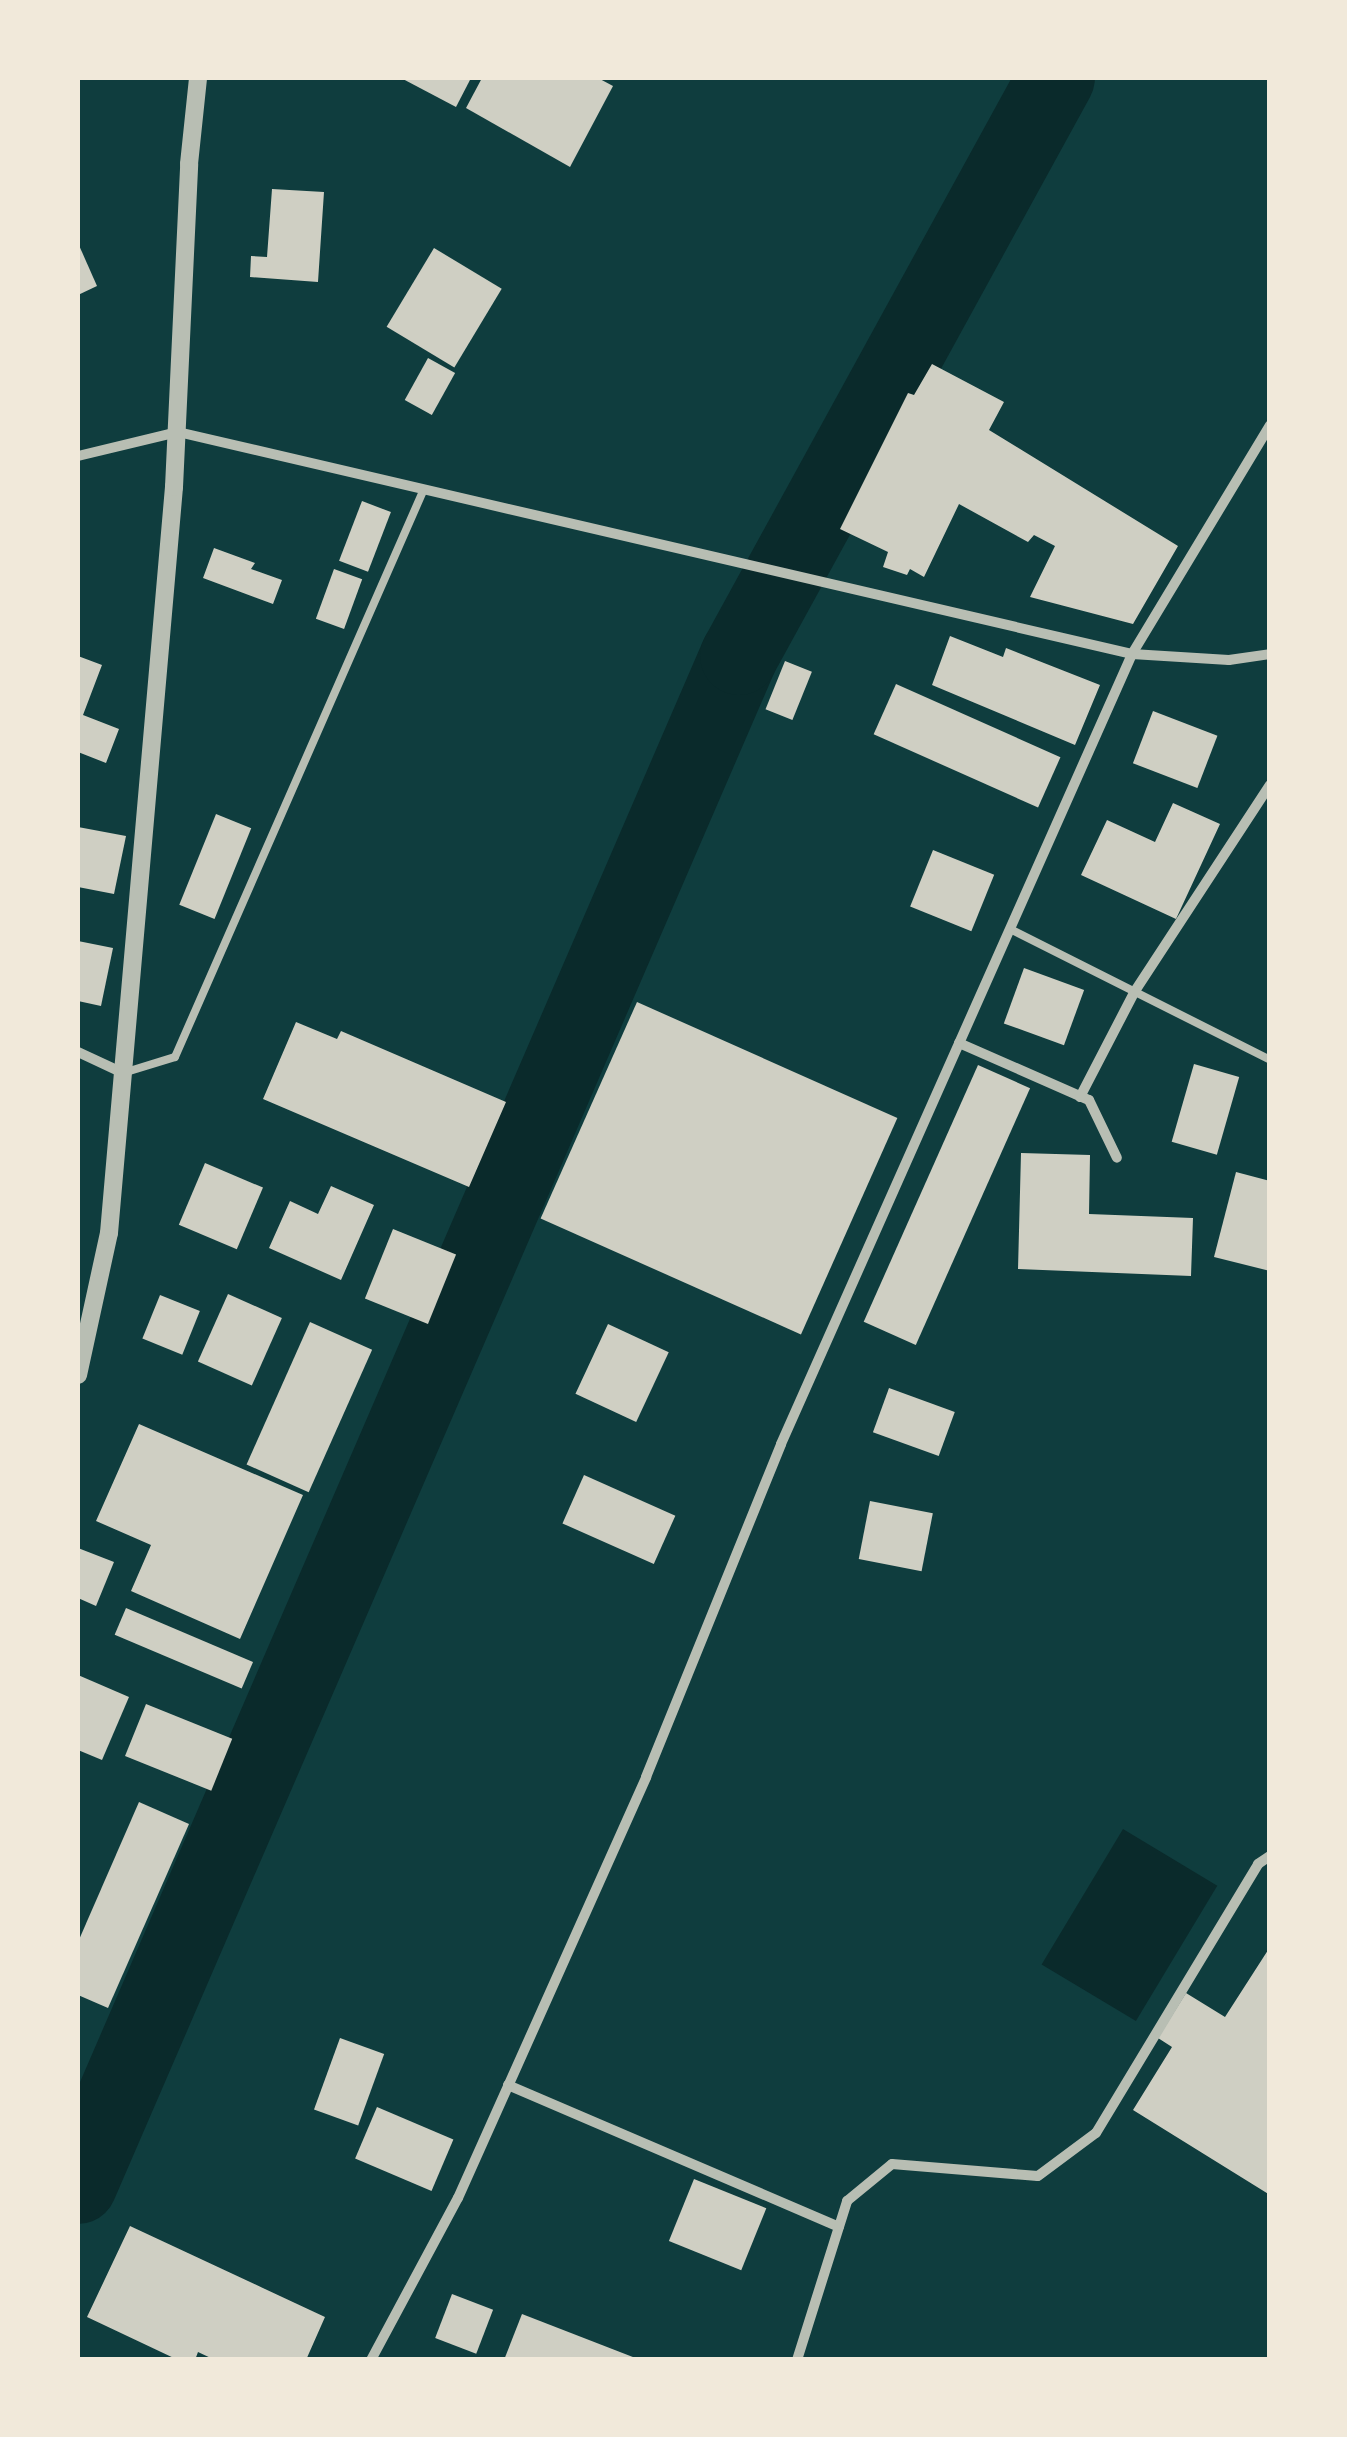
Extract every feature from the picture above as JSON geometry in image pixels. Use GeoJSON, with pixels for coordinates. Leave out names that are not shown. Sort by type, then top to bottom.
{"type":"FeatureCollection","features":[{"type":"Feature","properties":{"kind":"street"},"geometry":{"type":"LineString","coordinates":[[78,1374],[110,1233],[178,432],[188,164],[198,78]]}},
{"type":"Feature","properties":{"kind":"street"},"geometry":{"type":"LineString","coordinates":[[371,2360],[458,2198],[646,1776],[781,1444],[1132,654],[1270,425]]}},
{"type":"Feature","properties":{"kind":"street"},"geometry":{"type":"LineString","coordinates":[[78,456],[178,432],[1132,654],[1229,660],[1270,654]]}},
{"type":"Feature","properties":{"kind":"street"},"geometry":{"type":"LineString","coordinates":[[1080,1097],[1134,991],[1270,784]]}},
{"type":"Feature","properties":{"kind":"street"},"geometry":{"type":"LineString","coordinates":[[959,1044],[1089,1100],[1117,1158]]}},
{"type":"Feature","properties":{"kind":"street"},"geometry":{"type":"LineString","coordinates":[[78,1052],[124,1073]]}},
{"type":"Feature","properties":{"kind":"street"},"geometry":{"type":"LineString","coordinates":[[797,2360],[847,2201],[892,2164],[1038,2176],[1096,2133],[1258,1864],[1270,1856]]}},
{"type":"Feature","properties":{"kind":"street"},"geometry":{"type":"LineString","coordinates":[[508,2085],[839,2227]]}},
{"type":"Feature","properties":{"kind":"lane"},"geometry":{"type":"LineString","coordinates":[[124,1073],[175,1057],[424,489]]}},
{"type":"Feature","properties":{"kind":"lane"},"geometry":{"type":"LineString","coordinates":[[1010,929],[1270,1060]]}},
{"type":"Feature","properties":{"kind":"water"},"geometry":{"type":"Polygon","coordinates":[[[1123,1829],[1217,1886],[1136,2021],[1042,1964],[1123,1829]]]}},
{"type":"Feature","properties":{"kind":"building"},"geometry":{"type":"Polygon","coordinates":[[[401,78],[471,78],[456,107],[401,78]]]}},
{"type":"Feature","properties":{"kind":"building"},"geometry":{"type":"Polygon","coordinates":[[[482,78],[598,78],[613,86],[570,167],[466,108],[482,78]]]}},
{"type":"Feature","properties":{"kind":"building"},"geometry":{"type":"Polygon","coordinates":[[[272,189],[324,192],[318,282],[250,277],[251,256],[267,257],[272,189]]]}},
{"type":"Feature","properties":{"kind":"building"},"geometry":{"type":"Polygon","coordinates":[[[78,243],[97,286],[78,295],[78,243]]]}},
{"type":"Feature","properties":{"kind":"building"},"geometry":{"type":"Polygon","coordinates":[[[434,248],[502,289],[454,368],[387,327],[434,248]]]}},
{"type":"Feature","properties":{"kind":"building"},"geometry":{"type":"Polygon","coordinates":[[[428,358],[455,373],[432,415],[405,400],[428,358]]]}},
{"type":"Feature","properties":{"kind":"building"},"geometry":{"type":"Polygon","coordinates":[[[932,364],[1004,402],[989,430],[1178,546],[1133,624],[1030,597],[1055,546],[1034,535],[1028,542],[959,504],[924,577],[910,569],[907,575],[883,567],[888,552],[840,529],[908,393],[914,395],[932,364]]]}},
{"type":"Feature","properties":{"kind":"building"},"geometry":{"type":"Polygon","coordinates":[[[362,501],[391,512],[368,572],[339,561],[362,501]]]}},
{"type":"Feature","properties":{"kind":"building"},"geometry":{"type":"Polygon","coordinates":[[[214,548],[255,563],[251,569],[282,580],[273,604],[203,578],[214,548]]]}},
{"type":"Feature","properties":{"kind":"building"},"geometry":{"type":"Polygon","coordinates":[[[334,569],[362,579],[344,629],[316,619],[334,569]]]}},
{"type":"Feature","properties":{"kind":"building"},"geometry":{"type":"Polygon","coordinates":[[[950,636],[1003,657],[1006,648],[1100,685],[1075,745],[932,685],[950,636]]]}},
{"type":"Feature","properties":{"kind":"building"},"geometry":{"type":"Polygon","coordinates":[[[78,656],[102,665],[83,715],[119,729],[106,763],[78,752],[78,656]]]}},
{"type":"Feature","properties":{"kind":"building"},"geometry":{"type":"Polygon","coordinates":[[[785,661],[812,672],[792,720],[766,709],[785,661]]]}},
{"type":"Feature","properties":{"kind":"building"},"geometry":{"type":"Polygon","coordinates":[[[896,684],[1060,757],[1038,807],[874,734],[896,684]]]}},
{"type":"Feature","properties":{"kind":"building"},"geometry":{"type":"Polygon","coordinates":[[[1153,711],[1217,736],[1197,788],[1133,763],[1153,711]]]}},
{"type":"Feature","properties":{"kind":"building"},"geometry":{"type":"Polygon","coordinates":[[[1173,803],[1220,824],[1176,919],[1081,875],[1107,820],[1155,842],[1173,803]]]}},
{"type":"Feature","properties":{"kind":"building"},"geometry":{"type":"Polygon","coordinates":[[[216,814],[251,828],[215,919],[179,905],[216,814]]]}},
{"type":"Feature","properties":{"kind":"building"},"geometry":{"type":"Polygon","coordinates":[[[78,827],[126,836],[114,894],[78,887],[78,827]]]}},
{"type":"Feature","properties":{"kind":"building"},"geometry":{"type":"Polygon","coordinates":[[[933,850],[994,875],[971,931],[910,907],[933,850]]]}},
{"type":"Feature","properties":{"kind":"building"},"geometry":{"type":"Polygon","coordinates":[[[78,941],[113,948],[101,1006],[78,1001],[78,941]]]}},
{"type":"Feature","properties":{"kind":"building"},"geometry":{"type":"Polygon","coordinates":[[[1024,968],[1084,990],[1064,1045],[1004,1023],[1024,968]]]}},
{"type":"Feature","properties":{"kind":"building"},"geometry":{"type":"Polygon","coordinates":[[[637,1002],[897,1118],[801,1334],[541,1219],[637,1002]]]}},
{"type":"Feature","properties":{"kind":"building"},"geometry":{"type":"Polygon","coordinates":[[[296,1022],[337,1039],[341,1031],[506,1102],[469,1187],[263,1099],[296,1022]]]}},
{"type":"Feature","properties":{"kind":"building"},"geometry":{"type":"Polygon","coordinates":[[[1194,1064],[1239,1077],[1217,1155],[1172,1142],[1194,1064]]]}},
{"type":"Feature","properties":{"kind":"building"},"geometry":{"type":"Polygon","coordinates":[[[978,1065],[1030,1088],[916,1345],[864,1322],[978,1065]]]}},
{"type":"Feature","properties":{"kind":"building"},"geometry":{"type":"Polygon","coordinates":[[[1021,1153],[1090,1155],[1089,1214],[1193,1218],[1191,1276],[1018,1269],[1021,1153]]]}},
{"type":"Feature","properties":{"kind":"building"},"geometry":{"type":"Polygon","coordinates":[[[205,1163],[263,1188],[237,1249],[179,1225],[205,1163]]]}},
{"type":"Feature","properties":{"kind":"building"},"geometry":{"type":"Polygon","coordinates":[[[1236,1172],[1270,1181],[1270,1271],[1214,1257],[1236,1172]]]}},
{"type":"Feature","properties":{"kind":"building"},"geometry":{"type":"Polygon","coordinates":[[[331,1186],[374,1205],[341,1280],[269,1248],[290,1201],[318,1214],[331,1186]]]}},
{"type":"Feature","properties":{"kind":"building"},"geometry":{"type":"Polygon","coordinates":[[[393,1229],[456,1254],[428,1324],[365,1299],[393,1229]]]}},
{"type":"Feature","properties":{"kind":"building"},"geometry":{"type":"Polygon","coordinates":[[[228,1294],[282,1318],[252,1386],[198,1362],[228,1294]]]}},
{"type":"Feature","properties":{"kind":"building"},"geometry":{"type":"Polygon","coordinates":[[[160,1295],[200,1311],[182,1355],[142,1339],[160,1295]]]}},
{"type":"Feature","properties":{"kind":"building"},"geometry":{"type":"Polygon","coordinates":[[[310,1322],[372,1350],[309,1492],[247,1465],[310,1322]]]}},
{"type":"Feature","properties":{"kind":"building"},"geometry":{"type":"Polygon","coordinates":[[[608,1324],[669,1352],[636,1422],[575,1394],[608,1324]]]}},
{"type":"Feature","properties":{"kind":"building"},"geometry":{"type":"Polygon","coordinates":[[[889,1388],[955,1412],[939,1456],[873,1432],[889,1388]]]}},
{"type":"Feature","properties":{"kind":"building"},"geometry":{"type":"Polygon","coordinates":[[[139,1424],[303,1495],[240,1639],[131,1591],[151,1545],[96,1521],[139,1424]]]}},
{"type":"Feature","properties":{"kind":"building"},"geometry":{"type":"Polygon","coordinates":[[[584,1475],[675,1516],[654,1564],[562,1523],[584,1475]]]}},
{"type":"Feature","properties":{"kind":"building"},"geometry":{"type":"Polygon","coordinates":[[[870,1501],[933,1513],[922,1571],[859,1559],[870,1501]]]}},
{"type":"Feature","properties":{"kind":"building"},"geometry":{"type":"Polygon","coordinates":[[[78,1548],[114,1562],[96,1606],[78,1598],[78,1548]]]}},
{"type":"Feature","properties":{"kind":"building"},"geometry":{"type":"Polygon","coordinates":[[[126,1608],[253,1662],[242,1689],[115,1635],[126,1608]]]}},
{"type":"Feature","properties":{"kind":"building"},"geometry":{"type":"Polygon","coordinates":[[[78,1675],[129,1697],[102,1760],[78,1750],[78,1675]]]}},
{"type":"Feature","properties":{"kind":"building"},"geometry":{"type":"Polygon","coordinates":[[[146,1704],[232,1739],[211,1791],[125,1756],[146,1704]]]}},
{"type":"Feature","properties":{"kind":"building"},"geometry":{"type":"Polygon","coordinates":[[[139,1802],[189,1824],[108,2008],[78,1995],[78,1942],[139,1802]]]}},
{"type":"Feature","properties":{"kind":"building"},"geometry":{"type":"Polygon","coordinates":[[[1270,1947],[1270,2195],[1133,2110],[1172,2047],[1158,2038],[1186,1993],[1225,2017],[1270,1947]]]}},
{"type":"Feature","properties":{"kind":"building"},"geometry":{"type":"Polygon","coordinates":[[[340,2038],[384,2054],[358,2125],[314,2109],[340,2038]]]}},
{"type":"Feature","properties":{"kind":"building"},"geometry":{"type":"Polygon","coordinates":[[[377,2107],[453,2139],[432,2191],[355,2159],[377,2107]]]}},
{"type":"Feature","properties":{"kind":"building"},"geometry":{"type":"Polygon","coordinates":[[[694,2179],[766,2208],[741,2270],[669,2241],[694,2179]]]}},
{"type":"Feature","properties":{"kind":"building"},"geometry":{"type":"Polygon","coordinates":[[[130,2226],[325,2317],[306,2360],[215,2360],[198,2352],[195,2360],[178,2360],[87,2317],[130,2226]]]}},
{"type":"Feature","properties":{"kind":"building"},"geometry":{"type":"Polygon","coordinates":[[[452,2294],[493,2310],[476,2354],[435,2338],[452,2294]]]}},
{"type":"Feature","properties":{"kind":"building"},"geometry":{"type":"Polygon","coordinates":[[[522,2314],[638,2359],[638,2360],[504,2360],[522,2314]]]}},
{"type":"Feature","properties":{"kind":"waterway"},"geometry":{"type":"LineString","coordinates":[[78,2185],[739,656],[1056,78]]}}]}
